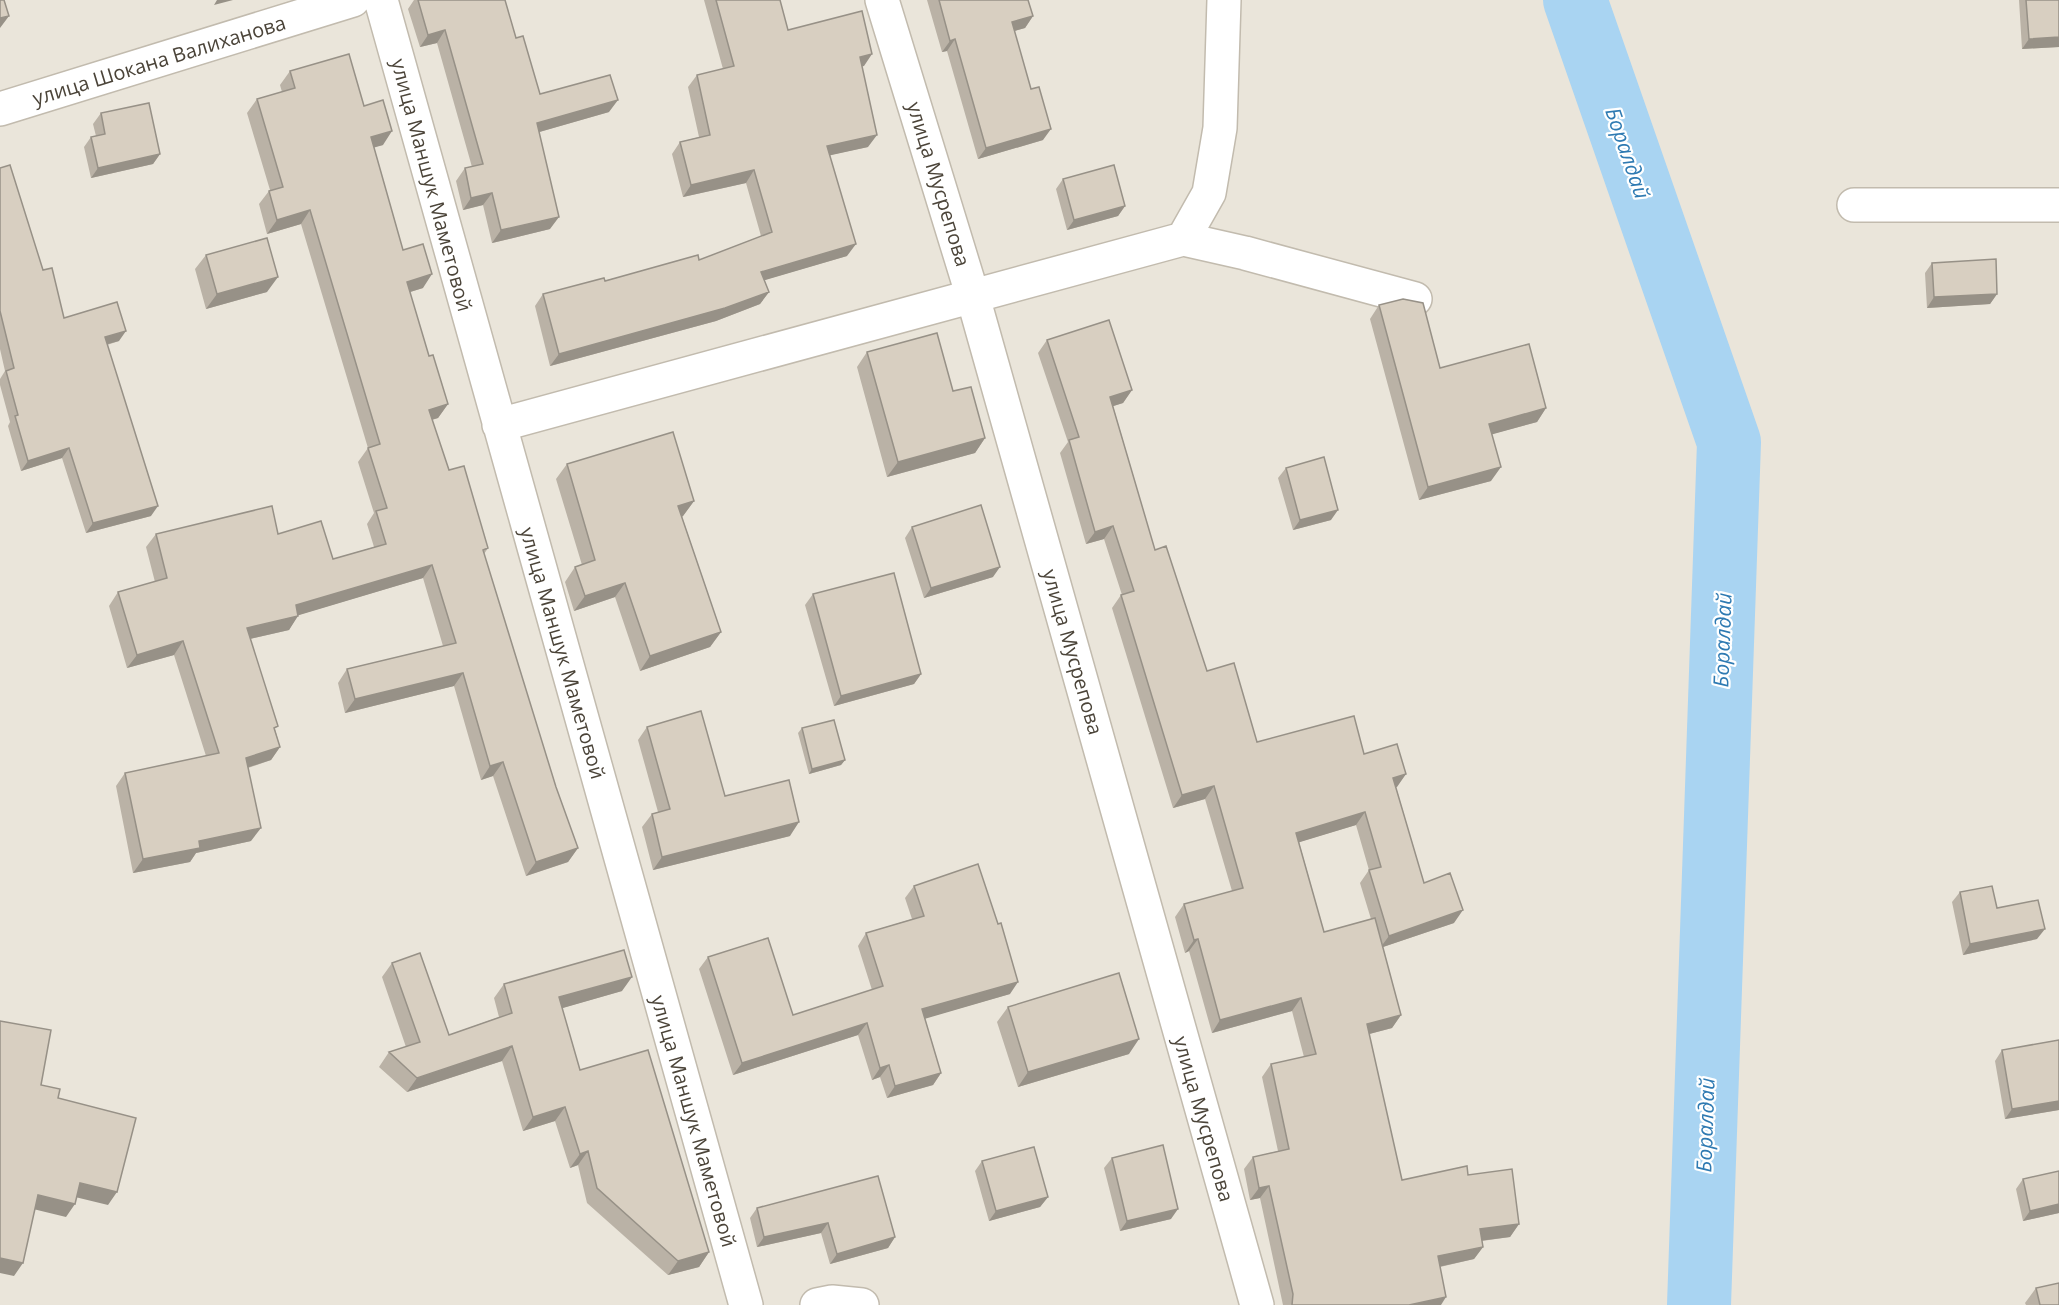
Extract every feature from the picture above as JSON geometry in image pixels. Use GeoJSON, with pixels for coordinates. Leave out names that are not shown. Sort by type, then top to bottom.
{"type":"FeatureCollection","features":[{"type":"Feature","properties":{"kind":"street","name":"улица Шокана Валиханова"},"geometry":{"type":"LineString","coordinates":[[0,109],[353,0]]}},
{"type":"Feature","properties":{"kind":"street","name":"улица Маншук Маметовой"},"geometry":{"type":"LineString","coordinates":[[381,0],[746,1305]]}},
{"type":"Feature","properties":{"kind":"street","name":"улица Мусрепова"},"geometry":{"type":"LineString","coordinates":[[882,0],[973,297],[1257,1305]]}},
{"type":"Feature","properties":{"kind":"street"},"geometry":{"type":"LineString","coordinates":[[1184,239],[1209,193],[1211,182],[1220,128],[1224,0]]}},
{"type":"Feature","properties":{"kind":"street"},"geometry":{"type":"LineString","coordinates":[[1854,205],[2059,205]]}},
{"type":"Feature","properties":{"kind":"street"},"geometry":{"type":"LineString","coordinates":[[499,425],[1184,239],[1415,299]]}},
{"type":"Feature","properties":{"kind":"street"},"geometry":{"type":"LineString","coordinates":[[817,1305],[832,1302],[862,1305]]}},
{"type":"Feature","properties":{"kind":"shaded area"},"geometry":{"type":"Polygon","coordinates":[[[0,0],[2059,0],[2059,1305],[0,1305],[0,0]]]}},
{"type":"Feature","properties":{"kind":"building"},"geometry":{"type":"Polygon","coordinates":[[[0,0],[4,0],[9,16],[0,18],[0,0]]]}},
{"type":"Feature","properties":{"kind":"building"},"geometry":{"type":"Polygon","coordinates":[[[418,0],[505,0],[516,38],[523,36],[540,94],[610,75],[618,100],[537,123],[559,217],[501,230],[492,193],[471,198],[465,168],[483,164],[445,30],[428,35],[418,0]]]}},
{"type":"Feature","properties":{"kind":"building"},"geometry":{"type":"Polygon","coordinates":[[[716,0],[780,0],[788,30],[862,11],[872,54],[860,57],[877,135],[827,146],[856,244],[761,272],[769,292],[725,308],[559,354],[543,294],[604,278],[605,281],[698,255],[699,260],[772,232],[754,170],[691,185],[680,142],[710,135],[697,75],[734,66],[716,0]]]}},
{"type":"Feature","properties":{"kind":"building"},"geometry":{"type":"Polygon","coordinates":[[[939,0],[1028,0],[1033,16],[1012,22],[1031,89],[1039,87],[1051,129],[986,148],[955,39],[950,41],[939,0]]]}},
{"type":"Feature","properties":{"kind":"building"},"geometry":{"type":"Polygon","coordinates":[[[2026,0],[2059,0],[2059,37],[2029,39],[2026,0]]]}},
{"type":"Feature","properties":{"kind":"building"},"geometry":{"type":"Polygon","coordinates":[[[349,54],[364,106],[383,100],[392,131],[371,137],[403,250],[423,244],[432,274],[407,282],[429,356],[433,355],[448,404],[429,410],[449,470],[464,466],[488,548],[483,550],[556,787],[578,848],[536,862],[503,762],[490,766],[463,673],[355,699],[347,669],[456,643],[432,565],[296,605],[298,616],[247,628],[278,726],[274,728],[280,747],[246,758],[261,828],[199,841],[200,848],[143,859],[125,773],[219,753],[183,641],[137,655],[118,592],[167,578],[156,534],[272,506],[278,534],[321,521],[333,559],[386,544],[376,511],[387,508],[368,448],[380,444],[310,210],[277,220],[269,191],[283,187],[257,99],[295,88],[290,71],[349,54]]]}},
{"type":"Feature","properties":{"kind":"building"},"geometry":{"type":"Polygon","coordinates":[[[149,103],[160,154],[98,168],[91,137],[105,134],[101,113],[149,103]]]}},
{"type":"Feature","properties":{"kind":"building"},"geometry":{"type":"Polygon","coordinates":[[[10,165],[43,270],[52,268],[64,318],[117,302],[126,331],[105,337],[158,506],[93,523],[69,448],[28,461],[15,416],[18,415],[6,371],[14,368],[0,311],[0,168],[10,165]]]}},
{"type":"Feature","properties":{"kind":"building"},"geometry":{"type":"Polygon","coordinates":[[[1114,165],[1125,206],[1074,220],[1063,179],[1114,165]]]}},
{"type":"Feature","properties":{"kind":"building"},"geometry":{"type":"Polygon","coordinates":[[[267,238],[278,277],[217,294],[206,255],[267,238]]]}},
{"type":"Feature","properties":{"kind":"building"},"geometry":{"type":"Polygon","coordinates":[[[1996,259],[1997,294],[1934,297],[1932,263],[1996,259]]]}},
{"type":"Feature","properties":{"kind":"building"},"geometry":{"type":"Polygon","coordinates":[[[1403,299],[1423,303],[1440,368],[1529,344],[1546,408],[1489,424],[1501,467],[1428,487],[1379,305],[1403,299]]]}},
{"type":"Feature","properties":{"kind":"building"},"geometry":{"type":"Polygon","coordinates":[[[1109,320],[1132,390],[1110,397],[1155,550],[1166,546],[1207,671],[1234,663],[1257,742],[1354,716],[1364,754],[1397,744],[1406,774],[1393,778],[1424,883],[1450,873],[1463,910],[1389,936],[1369,870],[1381,867],[1365,812],[1296,833],[1324,932],[1375,918],[1401,1015],[1367,1024],[1402,1180],[1467,1166],[1468,1175],[1512,1169],[1519,1224],[1480,1229],[1483,1247],[1438,1256],[1446,1297],[1409,1305],[1292,1305],[1293,1294],[1269,1186],[1259,1188],[1253,1157],[1289,1149],[1271,1064],[1316,1054],[1301,998],[1220,1020],[1198,939],[1194,940],[1184,904],[1243,888],[1214,786],[1182,795],[1121,595],[1134,591],[1113,526],[1095,532],[1069,440],[1079,437],[1047,340],[1109,320]]]}},
{"type":"Feature","properties":{"kind":"building"},"geometry":{"type":"Polygon","coordinates":[[[937,333],[953,391],[971,387],[985,438],[898,462],[867,352],[937,333]]]}},
{"type":"Feature","properties":{"kind":"building"},"geometry":{"type":"Polygon","coordinates":[[[673,432],[694,501],[678,506],[721,632],[650,656],[625,583],[585,596],[575,567],[595,560],[567,464],[673,432]]]}},
{"type":"Feature","properties":{"kind":"building"},"geometry":{"type":"Polygon","coordinates":[[[1324,457],[1338,510],[1300,520],[1286,468],[1324,457]]]}},
{"type":"Feature","properties":{"kind":"building"},"geometry":{"type":"Polygon","coordinates":[[[981,505],[1000,567],[931,588],[912,527],[981,505]]]}},
{"type":"Feature","properties":{"kind":"building"},"geometry":{"type":"Polygon","coordinates":[[[894,573],[921,674],[841,696],[813,594],[894,573]]]}},
{"type":"Feature","properties":{"kind":"building"},"geometry":{"type":"Polygon","coordinates":[[[701,711],[725,796],[789,780],[799,822],[662,857],[652,814],[670,809],[647,727],[701,711]]]}},
{"type":"Feature","properties":{"kind":"building"},"geometry":{"type":"Polygon","coordinates":[[[834,720],[845,760],[812,769],[802,728],[834,720]]]}},
{"type":"Feature","properties":{"kind":"building"},"geometry":{"type":"Polygon","coordinates":[[[978,864],[998,924],[1001,923],[1018,982],[922,1009],[941,1073],[895,1086],[889,1065],[880,1068],[867,1023],[742,1063],[708,957],[768,938],[793,1015],[883,986],[866,933],[924,916],[914,886],[978,864]]]}},
{"type":"Feature","properties":{"kind":"building"},"geometry":{"type":"Polygon","coordinates":[[[1992,886],[1997,908],[2038,900],[2045,929],[1970,944],[1960,892],[1992,886]]]}},
{"type":"Feature","properties":{"kind":"building"},"geometry":{"type":"Polygon","coordinates":[[[624,950],[632,977],[559,997],[580,1070],[648,1050],[709,1252],[678,1261],[597,1188],[588,1151],[580,1154],[565,1107],[533,1117],[512,1046],[417,1078],[389,1052],[420,1042],[392,963],[420,953],[449,1035],[512,1013],[504,984],[624,950]]]}},
{"type":"Feature","properties":{"kind":"building"},"geometry":{"type":"Polygon","coordinates":[[[1119,973],[1139,1039],[1028,1072],[1008,1007],[1119,973]]]}},
{"type":"Feature","properties":{"kind":"building"},"geometry":{"type":"Polygon","coordinates":[[[0,1021],[51,1030],[41,1085],[60,1089],[58,1098],[136,1118],[117,1192],[80,1183],[75,1204],[38,1195],[23,1263],[0,1258],[0,1021]]]}},
{"type":"Feature","properties":{"kind":"building"},"geometry":{"type":"Polygon","coordinates":[[[2059,1040],[2059,1101],[2012,1109],[2002,1050],[2059,1040]]]}},
{"type":"Feature","properties":{"kind":"building"},"geometry":{"type":"Polygon","coordinates":[[[1163,1145],[1178,1209],[1127,1221],[1112,1158],[1163,1145]]]}},
{"type":"Feature","properties":{"kind":"building"},"geometry":{"type":"Polygon","coordinates":[[[1034,1147],[1048,1197],[996,1211],[982,1161],[1034,1147]]]}},
{"type":"Feature","properties":{"kind":"building"},"geometry":{"type":"Polygon","coordinates":[[[2059,1171],[2059,1204],[2030,1211],[2023,1179],[2059,1171]]]}},
{"type":"Feature","properties":{"kind":"building"},"geometry":{"type":"Polygon","coordinates":[[[878,1176],[895,1237],[837,1254],[828,1223],[764,1237],[757,1208],[878,1176]]]}},
{"type":"Feature","properties":{"kind":"building"},"geometry":{"type":"Polygon","coordinates":[[[2059,1283],[2059,1305],[2040,1305],[2036,1288],[2059,1283]]]}},
{"type":"Feature","properties":{"kind":"waterway","name":"Боралдай"},"geometry":{"type":"LineString","coordinates":[[1575,0],[1729,442],[1699,1305]]}}]}
